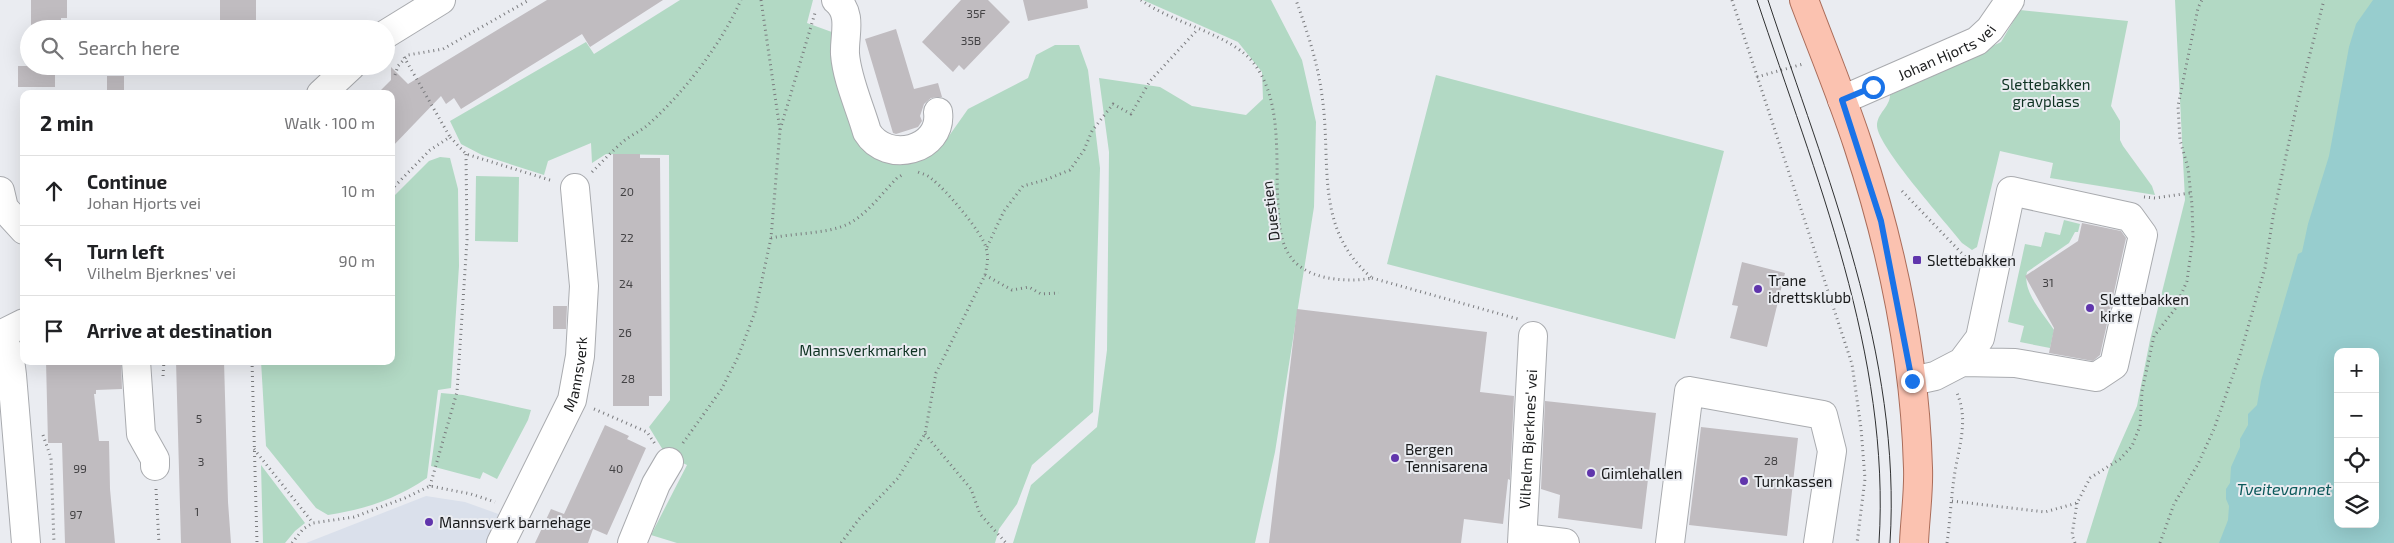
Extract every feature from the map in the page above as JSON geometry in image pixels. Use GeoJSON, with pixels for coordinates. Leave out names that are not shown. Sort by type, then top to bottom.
{"type":"FeatureCollection","features":[{"type":"Feature","properties":{"kind":"main road"},"geometry":{"type":"LineString","coordinates":[[1804,0],[1842,100],[1881,221],[1912,381],[1918,469],[1914,543]]}},
{"type":"Feature","properties":{"kind":"street"},"geometry":{"type":"LineString","coordinates":[[395,39],[441,0]]}},
{"type":"Feature","properties":{"kind":"street","name":"Johan Hjorts vei"},"geometry":{"type":"LineString","coordinates":[[1842,100],[1977,41],[1990,29],[2010,0]]}},
{"type":"Feature","properties":{"kind":"street"},"geometry":{"type":"LineString","coordinates":[[826,5],[842,5],[848,23],[846,61],[867,132],[880,148],[895,151],[924,144],[938,127],[938,112]]}},
{"type":"Feature","properties":{"kind":"street"},"geometry":{"type":"LineString","coordinates":[[325,90],[341,75]]}},
{"type":"Feature","properties":{"kind":"street","name":"Mannsverk"},"geometry":{"type":"LineString","coordinates":[[501,543],[572,400],[580,356],[584,286],[575,188]]}},
{"type":"Feature","properties":{"kind":"street"},"geometry":{"type":"LineString","coordinates":[[0,191],[4,208],[20,226]]}},
{"type":"Feature","properties":{"kind":"street"},"geometry":{"type":"LineString","coordinates":[[1912,381],[1935,376],[1956,365],[1980,338],[2011,191],[2130,217],[2143,235],[2114,365],[2096,377],[2016,363],[1956,365]]}},
{"type":"Feature","properties":{"kind":"street"},"geometry":{"type":"LineString","coordinates":[[20,325],[0,335],[9,352],[12,375],[26,543]]}},
{"type":"Feature","properties":{"kind":"street","name":"Vilhelm Bjerknes' vei"},"geometry":{"type":"LineString","coordinates":[[1522,541],[1533,336]]}},
{"type":"Feature","properties":{"kind":"street"},"geometry":{"type":"LineString","coordinates":[[136,365],[141,434],[155,459],[155,466]]}},
{"type":"Feature","properties":{"kind":"street"},"geometry":{"type":"LineString","coordinates":[[1670,543],[1689,391],[1823,415],[1832,451],[1818,543]]}},
{"type":"Feature","properties":{"kind":"street"},"geometry":{"type":"LineString","coordinates":[[632,543],[656,484],[669,462]]}},
{"type":"Feature","properties":{"kind":"street"},"geometry":{"type":"LineString","coordinates":[[1522,541],[1564,543]]}},
{"type":"Feature","properties":{"kind":"path"},"geometry":{"type":"LineString","coordinates":[[395,75],[408,55],[443,49],[529,0]]}},
{"type":"Feature","properties":{"kind":"path"},"geometry":{"type":"LineString","coordinates":[[395,46],[405,58],[450,137],[466,154],[575,188],[615,149],[650,123],[685,84],[711,54],[731,23],[741,0]]}},
{"type":"Feature","properties":{"kind":"path"},"geometry":{"type":"LineString","coordinates":[[572,400],[647,432],[669,462],[721,390],[738,357],[755,312],[771,238],[780,130],[761,0]]}},
{"type":"Feature","properties":{"kind":"path","name":"Duestien"},"geometry":{"type":"LineString","coordinates":[[1141,0],[1160,13],[1232,45],[1247,56],[1264,79],[1274,122],[1281,230],[1290,257],[1301,268],[1318,275],[1356,279],[1372,278],[1533,323],[1533,336]]}},
{"type":"Feature","properties":{"kind":"path"},"geometry":{"type":"LineString","coordinates":[[1296,0],[1313,50],[1322,96],[1330,208],[1342,238],[1359,265],[1372,278]]}},
{"type":"Feature","properties":{"kind":"path"},"geometry":{"type":"LineString","coordinates":[[1732,0],[1852,364],[1861,428],[1865,479],[1857,543]]}},
{"type":"Feature","properties":{"kind":"path"},"geometry":{"type":"LineString","coordinates":[[2075,543],[2072,534],[2077,503],[2090,478],[2112,465],[2127,453],[2140,426],[2142,391],[2154,336],[2175,309],[2188,276],[2193,237],[2188,168],[2180,140],[2178,106],[2198,8],[2202,0]]}},
{"type":"Feature","properties":{"kind":"path"},"geometry":{"type":"LineString","coordinates":[[2160,543],[2174,504],[2198,464],[2214,430],[2240,355],[2265,268],[2273,218],[2297,104],[2324,0]]}},
{"type":"Feature","properties":{"kind":"path"},"geometry":{"type":"LineString","coordinates":[[780,130],[826,5]]}},
{"type":"Feature","properties":{"kind":"path"},"geometry":{"type":"LineString","coordinates":[[986,247],[1004,211],[1022,186],[1045,180],[1070,170],[1084,150],[1092,131],[1113,104],[1131,114],[1150,81],[1198,29]]}},
{"type":"Feature","properties":{"kind":"path"},"geometry":{"type":"LineString","coordinates":[[1758,77],[1805,63],[1803,56]]}},
{"type":"Feature","properties":{"kind":"path"},"geometry":{"type":"LineString","coordinates":[[395,186],[430,150],[450,137]]}},
{"type":"Feature","properties":{"kind":"path"},"geometry":{"type":"LineString","coordinates":[[430,486],[457,392],[467,240],[466,154]]}},
{"type":"Feature","properties":{"kind":"path"},"geometry":{"type":"LineString","coordinates":[[771,238],[832,229],[847,224],[860,216],[897,178],[907,173]]}},
{"type":"Feature","properties":{"kind":"path"},"geometry":{"type":"LineString","coordinates":[[840,543],[858,519],[898,478],[925,434],[936,373],[985,275],[988,258],[986,247],[978,233],[930,177],[912,173]]}},
{"type":"Feature","properties":{"kind":"path"},"geometry":{"type":"LineString","coordinates":[[1902,192],[1970,262],[1992,280]]}},
{"type":"Feature","properties":{"kind":"path"},"geometry":{"type":"LineString","coordinates":[[2155,198],[2190,192]]}},
{"type":"Feature","properties":{"kind":"path"},"geometry":{"type":"LineString","coordinates":[[985,275],[1012,290],[1030,287],[1041,294],[1059,293]]}},
{"type":"Feature","properties":{"kind":"path"},"geometry":{"type":"LineString","coordinates":[[252,365],[257,543]]}},
{"type":"Feature","properties":{"kind":"path"},"geometry":{"type":"LineString","coordinates":[[1947,543],[1964,416],[1956,365]]}},
{"type":"Feature","properties":{"kind":"path"},"geometry":{"type":"LineString","coordinates":[[40,430],[51,458],[54,543]]}},
{"type":"Feature","properties":{"kind":"path"},"geometry":{"type":"LineString","coordinates":[[925,434],[971,489],[980,514],[1006,543]]}},
{"type":"Feature","properties":{"kind":"path"},"geometry":{"type":"LineString","coordinates":[[254,449],[313,523]]}},
{"type":"Feature","properties":{"kind":"path"},"geometry":{"type":"LineString","coordinates":[[155,466],[159,543]]}},
{"type":"Feature","properties":{"kind":"path"},"geometry":{"type":"LineString","coordinates":[[292,543],[303,529],[313,523],[354,517],[405,498],[430,486],[471,494],[517,509]]}},
{"type":"Feature","properties":{"kind":"path"},"geometry":{"type":"LineString","coordinates":[[1952,501],[2045,512],[2077,503]]}},
{"type":"Feature","properties":{"kind":"shaded area","name":"Mannsverk barnehage"},"geometry":{"type":"Polygon","coordinates":[[[426,496],[465,502],[504,516],[491,543],[306,543],[426,496]]]}},
{"type":"Feature","properties":{"kind":"green space","name":"Mannsverkmarken"},"geometry":{"type":"Polygon","coordinates":[[[680,0],[813,0],[807,23],[840,35],[870,149],[932,149],[944,143],[968,109],[1028,78],[1036,55],[1055,45],[1079,45],[1088,70],[1100,168],[1093,412],[1032,465],[1017,504],[999,529],[995,543],[677,543],[651,535],[687,465],[666,455],[649,427],[670,400],[669,155],[606,154],[592,163],[591,143],[548,161],[544,175],[482,155],[461,144],[450,121],[586,42],[594,54],[680,0]]]}},
{"type":"Feature","properties":{"kind":"green space"},"geometry":{"type":"Polygon","coordinates":[[[1143,0],[1271,0],[1302,60],[1316,122],[1314,207],[1275,452],[1255,543],[1013,543],[1031,485],[1097,427],[1107,350],[1109,152],[1099,78],[1160,87],[1192,106],[1246,115],[1263,99],[1262,72],[1238,42],[1143,0]]]}},
{"type":"Feature","properties":{"kind":"green space"},"geometry":{"type":"Polygon","coordinates":[[[2175,0],[2394,0],[2394,543],[2086,543],[2109,469],[2137,406],[2150,340],[2185,200],[2175,0]]]}},
{"type":"Feature","properties":{"kind":"green space","name":"Slettebakken gravplass"},"geometry":{"type":"Polygon","coordinates":[[[2020,10],[2128,21],[2111,106],[2120,121],[2120,140],[2152,186],[2155,195],[2050,178],[2053,163],[2000,151],[1977,247],[1972,250],[1962,243],[1888,150],[1880,136],[1877,126],[1878,121],[1888,103],[1890,95],[2001,42],[2020,10]]]}},
{"type":"Feature","properties":{"kind":"green space"},"geometry":{"type":"Polygon","coordinates":[[[1436,75],[1724,151],[1675,339],[1387,264],[1436,75]]]}},
{"type":"Feature","properties":{"kind":"green space"},"geometry":{"type":"Polygon","coordinates":[[[440,157],[450,158],[458,189],[459,266],[451,388],[438,390],[427,478],[391,498],[355,510],[328,515],[316,508],[266,446],[261,365],[395,365],[395,195],[429,161],[440,157]]]}},
{"type":"Feature","properties":{"kind":"green space"},"geometry":{"type":"Polygon","coordinates":[[[476,176],[519,177],[518,242],[475,241],[476,176]]]}},
{"type":"Feature","properties":{"kind":"green space"},"geometry":{"type":"Polygon","coordinates":[[[2064,220],[2080,224],[2078,232],[2075,232],[2069,243],[2027,272],[2026,280],[2031,295],[2054,330],[2050,348],[2020,342],[2024,326],[2008,322],[2025,244],[2041,247],[2045,232],[2060,235],[2064,220]]]}},
{"type":"Feature","properties":{"kind":"green space"},"geometry":{"type":"Polygon","coordinates":[[[441,393],[463,395],[531,410],[528,420],[497,479],[483,472],[480,479],[431,466],[441,393]]]}},
{"type":"Feature","properties":{"kind":"green space"},"geometry":{"type":"Polygon","coordinates":[[[261,465],[305,523],[285,543],[263,543],[261,465]]]}},
{"type":"Feature","properties":{"kind":"water","name":"Tveitevannet"},"geometry":{"type":"Polygon","coordinates":[[[2373,0],[2394,0],[2394,543],[2219,543],[2228,520],[2229,506],[2226,499],[2226,489],[2230,483],[2231,467],[2240,447],[2240,439],[2248,425],[2248,414],[2257,405],[2261,381],[2298,254],[2302,252],[2308,224],[2329,156],[2349,47],[2356,24],[2373,0]]]}},
{"type":"Feature","properties":{"kind":"building"},"geometry":{"type":"Polygon","coordinates":[[[31,0],[67,0],[67,18],[61,18],[61,20],[31,20],[31,0]]]}},
{"type":"Feature","properties":{"kind":"building"},"geometry":{"type":"Polygon","coordinates":[[[220,0],[256,0],[256,20],[220,20],[220,0]]]}},
{"type":"Feature","properties":{"kind":"building"},"geometry":{"type":"Polygon","coordinates":[[[547,0],[663,0],[590,47],[582,34],[461,109],[454,98],[446,104],[441,96],[395,144],[395,90],[381,90],[391,80],[391,75],[395,75],[395,71],[408,84],[547,0]]]}},
{"type":"Feature","properties":{"kind":"building"},"geometry":{"type":"Polygon","coordinates":[[[961,0],[988,0],[1010,22],[964,70],[959,65],[953,72],[922,42],[961,0]]]}},
{"type":"Feature","properties":{"kind":"building"},"geometry":{"type":"Polygon","coordinates":[[[1023,0],[1087,0],[1088,8],[1028,21],[1023,0]]]}},
{"type":"Feature","properties":{"kind":"building"},"geometry":{"type":"Polygon","coordinates":[[[896,29],[914,89],[938,83],[942,97],[931,98],[924,104],[920,116],[922,121],[918,127],[896,134],[893,133],[865,39],[896,29]]]}},
{"type":"Feature","properties":{"kind":"building"},"geometry":{"type":"Polygon","coordinates":[[[18,66],[20,66],[20,75],[55,75],[55,87],[18,87],[18,66]]]}},
{"type":"Feature","properties":{"kind":"building"},"geometry":{"type":"Polygon","coordinates":[[[107,76],[124,76],[124,90],[107,90],[107,76]]]}},
{"type":"Feature","properties":{"kind":"building"},"geometry":{"type":"Polygon","coordinates":[[[613,154],[640,154],[640,158],[660,158],[662,396],[649,396],[649,406],[613,406],[613,154]]]}},
{"type":"Feature","properties":{"kind":"building"},"geometry":{"type":"Polygon","coordinates":[[[2082,223],[2121,231],[2126,238],[2100,355],[2093,361],[2049,353],[2054,328],[2025,276],[2078,241],[2082,223]]]}},
{"type":"Feature","properties":{"kind":"building","name":"Trane idrettsklubb"},"geometry":{"type":"Polygon","coordinates":[[[1742,262],[1785,273],[1767,347],[1730,338],[1738,306],[1732,305],[1742,262]]]}},
{"type":"Feature","properties":{"kind":"building"},"geometry":{"type":"Polygon","coordinates":[[[553,306],[567,306],[566,329],[553,329],[553,306]]]}},
{"type":"Feature","properties":{"kind":"building","name":"Bergen Tennisarena"},"geometry":{"type":"Polygon","coordinates":[[[1297,309],[1487,332],[1480,392],[1514,396],[1510,480],[1508,479],[1503,524],[1464,519],[1461,543],[1269,543],[1297,309]]]}},
{"type":"Feature","properties":{"kind":"building"},"geometry":{"type":"Polygon","coordinates":[[[46,365],[121,365],[122,389],[96,390],[96,394],[94,394],[99,441],[109,441],[110,489],[115,543],[65,543],[62,443],[48,443],[46,365]]]}},
{"type":"Feature","properties":{"kind":"building"},"geometry":{"type":"Polygon","coordinates":[[[176,365],[224,365],[231,543],[181,543],[176,365]]]}},
{"type":"Feature","properties":{"kind":"building","name":"Gimlehallen"},"geometry":{"type":"Polygon","coordinates":[[[1545,401],[1656,413],[1642,529],[1558,518],[1560,495],[1541,489],[1545,401]]]}},
{"type":"Feature","properties":{"kind":"building"},"geometry":{"type":"Polygon","coordinates":[[[605,425],[629,436],[627,439],[646,448],[607,535],[593,529],[588,543],[535,543],[551,509],[564,514],[605,425]]]}},
{"type":"Feature","properties":{"kind":"building","name":"Turnkassen"},"geometry":{"type":"Polygon","coordinates":[[[1701,427],[1798,438],[1787,536],[1689,525],[1701,427]]]}},
{"type":"Feature","properties":{"kind":"tram line"},"geometry":{"type":"LineString","coordinates":[[1757,0],[1824,199],[1861,335],[1873,403],[1880,473],[1879,543]]}},
{"type":"Feature","properties":{"kind":"tram line"},"geometry":{"type":"LineString","coordinates":[[1768,0],[1835,199],[1872,335],[1884,403],[1891,473],[1890,543]]}},
{"type":"Feature","properties":{"kind":"place","name":"Slettebakken"},"geometry":{"type":"Point","coordinates":[1917,260]}},
{"type":"Feature","properties":{"kind":"place","name":"Trane idrettsklubb"},"geometry":{"type":"Point","coordinates":[1758,289]}},
{"type":"Feature","properties":{"kind":"place","name":"Slettebakken kirke"},"geometry":{"type":"Point","coordinates":[2090,308]}},
{"type":"Feature","properties":{"kind":"place","name":"Bergen Tennisarena"},"geometry":{"type":"Point","coordinates":[1395,458]}},
{"type":"Feature","properties":{"kind":"place","name":"Gimlehallen"},"geometry":{"type":"Point","coordinates":[1591,473]}},
{"type":"Feature","properties":{"kind":"place","name":"Turnkassen"},"geometry":{"type":"Point","coordinates":[1744,481]}},
{"type":"Feature","properties":{"kind":"place","name":"Mannsverk barnehage"},"geometry":{"type":"Point","coordinates":[429,522]}},
{"type":"Feature","properties":{"kind":"route"},"geometry":{"type":"LineString","coordinates":[[1873,87],[1842,100],[1881,221],[1912,381]]}}]}
